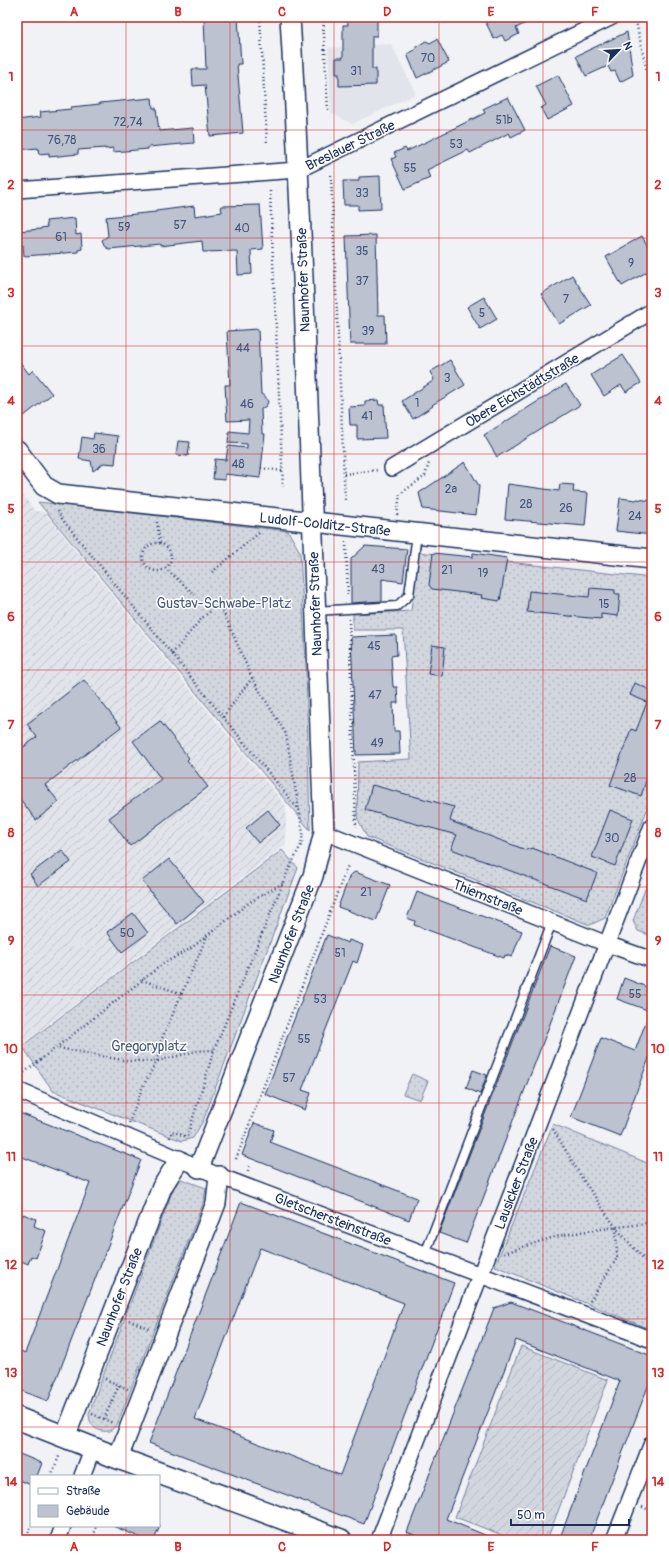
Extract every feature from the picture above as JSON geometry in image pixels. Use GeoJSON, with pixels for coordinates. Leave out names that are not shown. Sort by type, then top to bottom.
{"type":"FeatureCollection","features":[{"type":"Feature","properties":{"kind":"main road"},"geometry":{"type":"LineString","coordinates":[[17,1418],[63,1445],[92,1447],[118,1458],[341,1540]]}},
{"type":"Feature","properties":{"kind":"street","name":"Naunhofer Straße"},"geometry":{"type":"LineString","coordinates":[[199,1168],[313,876],[324,832],[298,170],[290,17]]}},
{"type":"Feature","properties":{"kind":"street","name":"Breslauer Straße"},"geometry":{"type":"LineString","coordinates":[[17,190],[298,170],[612,17]]}},
{"type":"Feature","properties":{"kind":"street","name":"Obere Eichstädtstraße"},"geometry":{"type":"LineString","coordinates":[[392,468],[652,312]]}},
{"type":"Feature","properties":{"kind":"street","name":"Ludolf-Colditz-Straße"},"geometry":{"type":"LineString","coordinates":[[17,450],[44,486],[58,494],[652,559]]}},
{"type":"Feature","properties":{"kind":"street","name":"Lausicker Straße"},"geometry":{"type":"LineString","coordinates":[[379,1540],[652,826]]}},
{"type":"Feature","properties":{"kind":"street","name":"Thiemstraße"},"geometry":{"type":"LineString","coordinates":[[324,832],[607,944],[652,960]]}},
{"type":"Feature","properties":{"kind":"street","name":"Gletschersteinstraße"},"geometry":{"type":"LineString","coordinates":[[17,1090],[219,1176],[652,1340]]}},
{"type":"Feature","properties":{"kind":"street","name":"Naunhofer Straße"},"geometry":{"type":"LineString","coordinates":[[63,1445],[162,1187],[180,1160]]}},
{"type":"Feature","properties":{"kind":"street"},"geometry":{"type":"LineString","coordinates":[[118,1458],[216,1203],[219,1176]]}},
{"type":"Feature","properties":{"kind":"street"},"geometry":{"type":"LineString","coordinates":[[614,1540],[652,1442]]}},
{"type":"Feature","properties":{"kind":"street"},"geometry":{"type":"LineString","coordinates":[[82,1475],[92,1447]]}},
{"type":"Feature","properties":{"kind":"street"},"geometry":{"type":"LineString","coordinates":[[58,1540],[63,1527]]}},
{"type":"Feature","properties":{"kind":"lane"},"geometry":{"type":"LineString","coordinates":[[315,611],[397,606],[409,595],[417,534]]}},
{"type":"Feature","properties":{"kind":"lane"},"geometry":{"type":"LineString","coordinates":[[425,1254],[552,922]]}},
{"type":"Feature","properties":{"kind":"path"},"geometry":{"type":"LineString","coordinates":[[260,17],[267,144]]}},
{"type":"Feature","properties":{"kind":"path"},"geometry":{"type":"LineString","coordinates":[[324,17],[328,110]]}},
{"type":"Feature","properties":{"kind":"path"},"geometry":{"type":"LineString","coordinates":[[635,17],[650,74],[652,94]]}},
{"type":"Feature","properties":{"kind":"path"},"geometry":{"type":"LineString","coordinates":[[331,176],[345,500]]}},
{"type":"Feature","properties":{"kind":"path"},"geometry":{"type":"LineString","coordinates":[[270,191],[283,487]]}},
{"type":"Feature","properties":{"kind":"path"},"geometry":{"type":"LineString","coordinates":[[395,532],[400,494],[425,476],[437,441]]}},
{"type":"Feature","properties":{"kind":"path"},"geometry":{"type":"LineString","coordinates":[[260,468],[283,471]]}},
{"type":"Feature","properties":{"kind":"path"},"geometry":{"type":"LineString","coordinates":[[344,474],[392,468]]}},
{"type":"Feature","properties":{"kind":"path"},"geometry":{"type":"LineString","coordinates":[[44,486],[62,519],[299,810]]}},
{"type":"Feature","properties":{"kind":"path"},"geometry":{"type":"LineString","coordinates":[[155,505],[160,543]]}},
{"type":"Feature","properties":{"kind":"path"},"geometry":{"type":"LineString","coordinates":[[212,572],[277,518]]}},
{"type":"Feature","properties":{"kind":"path"},"geometry":{"type":"LineString","coordinates":[[346,542],[356,827]]}},
{"type":"Feature","properties":{"kind":"path"},"geometry":{"type":"LineString","coordinates":[[160,543],[167,547],[171,556],[169,565],[165,568],[156,571],[147,566],[143,560],[144,552],[150,544],[160,543]]}},
{"type":"Feature","properties":{"kind":"path"},"geometry":{"type":"LineString","coordinates":[[165,568],[195,595]]}},
{"type":"Feature","properties":{"kind":"path"},"geometry":{"type":"LineString","coordinates":[[172,1131],[186,1137],[214,1050],[283,883],[302,845],[303,833],[286,734],[252,678],[220,604]]}},
{"type":"Feature","properties":{"kind":"path"},"geometry":{"type":"LineString","coordinates":[[172,654],[202,618],[212,610]]}},
{"type":"Feature","properties":{"kind":"path"},"geometry":{"type":"LineString","coordinates":[[223,717],[252,678]]}},
{"type":"Feature","properties":{"kind":"path"},"geometry":{"type":"LineString","coordinates":[[236,1159],[348,865]]}},
{"type":"Feature","properties":{"kind":"path"},"geometry":{"type":"LineString","coordinates":[[17,1079],[164,963],[190,949],[250,902],[283,883]]}},
{"type":"Feature","properties":{"kind":"path"},"geometry":{"type":"LineString","coordinates":[[124,1136],[142,1088],[157,1061],[161,1041],[207,936]]}},
{"type":"Feature","properties":{"kind":"path"},"geometry":{"type":"LineString","coordinates":[[142,980],[182,994]]}},
{"type":"Feature","properties":{"kind":"path"},"geometry":{"type":"LineString","coordinates":[[58,1047],[127,1061],[157,1061],[196,1051],[214,1050]]}},
{"type":"Feature","properties":{"kind":"path"},"geometry":{"type":"LineString","coordinates":[[543,1113],[582,1178],[616,1228],[652,1268]]}},
{"type":"Feature","properties":{"kind":"path"},"geometry":{"type":"LineString","coordinates":[[486,1261],[549,1238],[652,1222]]}},
{"type":"Feature","properties":{"kind":"path"},"geometry":{"type":"LineString","coordinates":[[582,1314],[617,1258],[616,1228]]}},
{"type":"Feature","properties":{"kind":"path"},"geometry":{"type":"LineString","coordinates":[[113,1314],[165,1336]]}},
{"type":"Feature","properties":{"kind":"path"},"geometry":{"type":"LineString","coordinates":[[90,1372],[142,1396]]}},
{"type":"Feature","properties":{"kind":"path"},"geometry":{"type":"LineString","coordinates":[[104,1419],[119,1385]]}},
{"type":"Feature","properties":{"kind":"path"},"geometry":{"type":"LineString","coordinates":[[77,1407],[129,1430]]}},
{"type":"Feature","properties":{"kind":"path"},"geometry":{"type":"LineString","coordinates":[[51,1475],[63,1445]]}},
{"type":"Feature","properties":{"kind":"path"},"geometry":{"type":"LineString","coordinates":[[25,1540],[31,1527]]}},
{"type":"Feature","properties":{"kind":"path"},"geometry":{"type":"LineString","coordinates":[[92,1540],[97,1527]]}},
{"type":"Feature","properties":{"kind":"shaded area"},"geometry":{"type":"Polygon","coordinates":[[[391,44],[416,94],[352,124],[331,113],[328,48],[391,44]]]}},
{"type":"Feature","properties":{"kind":"shaded area"},"geometry":{"type":"Polygon","coordinates":[[[17,487],[35,511],[44,512],[286,806],[286,844],[21,1045],[17,1040],[17,487]]]}},
{"type":"Feature","properties":{"kind":"green space","name":"Gustav-Schwabe-Platz"},"geometry":{"type":"Polygon","coordinates":[[[38,502],[288,531],[300,552],[306,666],[310,830],[38,502]]]}},
{"type":"Feature","properties":{"kind":"green space"},"geometry":{"type":"Polygon","coordinates":[[[418,552],[652,578],[652,797],[605,918],[590,925],[367,837],[357,817],[358,762],[411,759],[403,630],[353,630],[353,614],[411,611],[418,552]]]}},
{"type":"Feature","properties":{"kind":"green space","name":"Gregoryplatz"},"geometry":{"type":"Polygon","coordinates":[[[282,850],[298,868],[203,1121],[193,1138],[182,1141],[53,1091],[22,1046],[282,850]]]}},
{"type":"Feature","properties":{"kind":"green space"},"geometry":{"type":"Polygon","coordinates":[[[652,871],[652,936],[638,931],[633,921],[652,871]]]}},
{"type":"Feature","properties":{"kind":"green space"},"geometry":{"type":"Polygon","coordinates":[[[412,1074],[428,1081],[420,1100],[403,1094],[412,1074]]]}},
{"type":"Feature","properties":{"kind":"green space"},"geometry":{"type":"Polygon","coordinates":[[[553,1124],[652,1165],[652,1330],[495,1266],[553,1124]]]}},
{"type":"Feature","properties":{"kind":"green space"},"geometry":{"type":"Polygon","coordinates":[[[181,1179],[206,1188],[204,1201],[117,1425],[110,1431],[101,1431],[95,1428],[90,1422],[89,1413],[174,1187],[181,1179]]]}},
{"type":"Feature","properties":{"kind":"green space"},"geometry":{"type":"Polygon","coordinates":[[[521,1346],[608,1380],[547,1540],[515,1540],[455,1517],[521,1346]]]}},
{"type":"Feature","properties":{"kind":"building"},"geometry":{"type":"Polygon","coordinates":[[[204,17],[238,17],[241,64],[237,64],[243,133],[210,136],[205,85],[193,86],[192,69],[206,69],[204,17]]]}},
{"type":"Feature","properties":{"kind":"building"},"geometry":{"type":"Polygon","coordinates":[[[347,17],[377,17],[377,36],[372,36],[372,69],[376,69],[376,85],[339,86],[339,74],[336,74],[336,58],[343,58],[343,25],[348,25],[347,17]]]}},
{"type":"Feature","properties":{"kind":"building"},"geometry":{"type":"Polygon","coordinates":[[[483,17],[538,17],[516,28],[519,34],[505,41],[502,35],[494,39],[483,17]]]}},
{"type":"Feature","properties":{"kind":"building"},"geometry":{"type":"Polygon","coordinates":[[[627,32],[633,75],[620,82],[615,71],[611,72],[608,66],[586,76],[576,56],[627,32]]]}},
{"type":"Feature","properties":{"kind":"building"},"geometry":{"type":"Polygon","coordinates":[[[437,39],[449,62],[417,78],[407,54],[415,50],[416,47],[426,41],[430,43],[437,39]]]}},
{"type":"Feature","properties":{"kind":"building"},"geometry":{"type":"Polygon","coordinates":[[[558,75],[574,106],[547,120],[541,108],[546,105],[536,86],[558,75]]]}},
{"type":"Feature","properties":{"kind":"building"},"geometry":{"type":"Polygon","coordinates":[[[508,97],[525,130],[511,137],[509,133],[470,153],[468,150],[427,170],[430,178],[405,189],[391,159],[396,157],[394,153],[405,148],[407,151],[426,142],[485,113],[483,109],[508,97]]]}},
{"type":"Feature","properties":{"kind":"building"},"geometry":{"type":"Polygon","coordinates":[[[152,98],[153,108],[156,108],[159,131],[193,128],[194,143],[113,152],[113,148],[78,150],[78,154],[49,157],[49,153],[39,154],[38,148],[17,150],[17,120],[41,117],[40,112],[71,109],[71,107],[100,103],[152,98]]]}},
{"type":"Feature","properties":{"kind":"building"},"geometry":{"type":"Polygon","coordinates":[[[380,176],[381,209],[358,210],[358,205],[344,205],[343,181],[359,181],[359,177],[380,176]]]}},
{"type":"Feature","properties":{"kind":"building"},"geometry":{"type":"Polygon","coordinates":[[[260,205],[263,249],[251,250],[252,274],[238,275],[237,251],[203,252],[202,241],[160,246],[160,244],[109,249],[105,247],[102,240],[108,236],[106,217],[156,212],[194,206],[195,216],[222,212],[221,206],[260,205]]]}},
{"type":"Feature","properties":{"kind":"building"},"geometry":{"type":"Polygon","coordinates":[[[75,218],[76,235],[81,234],[82,249],[78,250],[78,252],[24,256],[23,245],[17,246],[17,231],[47,227],[46,221],[75,218]]]}},
{"type":"Feature","properties":{"kind":"building"},"geometry":{"type":"Polygon","coordinates":[[[376,235],[378,315],[385,315],[386,344],[350,344],[346,236],[376,235]]]}},
{"type":"Feature","properties":{"kind":"building"},"geometry":{"type":"Polygon","coordinates":[[[642,236],[652,254],[652,269],[622,286],[606,257],[642,236]]]}},
{"type":"Feature","properties":{"kind":"building"},"geometry":{"type":"Polygon","coordinates":[[[572,275],[591,305],[559,324],[541,294],[572,275]]]}},
{"type":"Feature","properties":{"kind":"building"},"geometry":{"type":"Polygon","coordinates":[[[484,297],[497,319],[480,329],[467,307],[484,297]]]}},
{"type":"Feature","properties":{"kind":"building"},"geometry":{"type":"Polygon","coordinates":[[[258,329],[261,394],[265,396],[268,402],[266,406],[261,409],[262,434],[265,434],[260,478],[225,474],[225,480],[213,479],[215,459],[226,460],[228,446],[247,448],[247,444],[228,443],[229,431],[248,433],[249,420],[227,421],[225,385],[230,385],[227,331],[258,329]]]}},
{"type":"Feature","properties":{"kind":"building"},"geometry":{"type":"Polygon","coordinates":[[[623,355],[641,383],[626,392],[621,385],[604,396],[591,375],[623,355]]]}},
{"type":"Feature","properties":{"kind":"building"},"geometry":{"type":"Polygon","coordinates":[[[17,358],[29,374],[33,370],[52,394],[24,416],[17,407],[17,358]]]}},
{"type":"Feature","properties":{"kind":"building"},"geometry":{"type":"Polygon","coordinates":[[[450,360],[465,385],[432,405],[433,406],[413,419],[402,401],[433,381],[434,379],[430,372],[450,360]]]}},
{"type":"Feature","properties":{"kind":"building"},"geometry":{"type":"Polygon","coordinates":[[[566,384],[580,405],[497,457],[484,435],[566,384]]]}},
{"type":"Feature","properties":{"kind":"building"},"geometry":{"type":"Polygon","coordinates":[[[378,400],[379,405],[384,405],[386,438],[357,439],[357,425],[350,425],[349,407],[365,406],[365,401],[378,400]]]}},
{"type":"Feature","properties":{"kind":"building"},"geometry":{"type":"Polygon","coordinates":[[[94,433],[118,436],[115,464],[104,463],[93,471],[91,461],[79,459],[82,437],[93,439],[94,433]]]}},
{"type":"Feature","properties":{"kind":"building"},"geometry":{"type":"Polygon","coordinates":[[[178,441],[190,442],[188,456],[176,455],[178,441]]]}},
{"type":"Feature","properties":{"kind":"building"},"geometry":{"type":"Polygon","coordinates":[[[465,462],[479,486],[476,515],[423,509],[419,493],[465,462]]]}},
{"type":"Feature","properties":{"kind":"building"},"geometry":{"type":"Polygon","coordinates":[[[508,484],[559,491],[560,484],[574,485],[573,492],[588,493],[585,526],[505,519],[508,484]]]}},
{"type":"Feature","properties":{"kind":"building"},"geometry":{"type":"Polygon","coordinates":[[[620,498],[652,501],[652,535],[616,531],[620,498]]]}},
{"type":"Feature","properties":{"kind":"building"},"geometry":{"type":"Polygon","coordinates":[[[365,546],[407,549],[403,582],[382,579],[382,601],[351,603],[351,559],[365,546]]]}},
{"type":"Feature","properties":{"kind":"building"},"geometry":{"type":"Polygon","coordinates":[[[433,553],[473,557],[473,553],[507,558],[500,601],[481,598],[482,595],[432,589],[429,585],[433,553]]]}},
{"type":"Feature","properties":{"kind":"building"},"geometry":{"type":"Polygon","coordinates":[[[590,588],[615,590],[615,594],[620,594],[618,616],[601,614],[601,619],[527,612],[529,591],[589,597],[590,588]]]}},
{"type":"Feature","properties":{"kind":"building"},"geometry":{"type":"Polygon","coordinates":[[[396,635],[397,655],[391,656],[393,687],[397,687],[398,703],[393,703],[394,731],[399,731],[400,754],[356,755],[351,637],[396,635]]]}},
{"type":"Feature","properties":{"kind":"building"},"geometry":{"type":"Polygon","coordinates":[[[432,645],[445,647],[442,676],[428,674],[432,645]]]}},
{"type":"Feature","properties":{"kind":"building"},"geometry":{"type":"Polygon","coordinates":[[[84,680],[121,727],[45,785],[59,802],[36,820],[17,795],[17,752],[37,737],[27,724],[84,680]]]}},
{"type":"Feature","properties":{"kind":"building"},"geometry":{"type":"Polygon","coordinates":[[[635,683],[652,691],[652,763],[641,796],[610,785],[631,729],[636,731],[647,702],[630,695],[635,683]]]}},
{"type":"Feature","properties":{"kind":"building"},"geometry":{"type":"Polygon","coordinates":[[[160,721],[189,758],[187,760],[208,787],[130,846],[109,818],[161,779],[133,741],[160,721]]]}},
{"type":"Feature","properties":{"kind":"building"},"geometry":{"type":"Polygon","coordinates":[[[372,785],[454,807],[450,821],[526,850],[532,848],[597,873],[587,899],[451,849],[457,835],[365,810],[372,785]]]}},
{"type":"Feature","properties":{"kind":"building"},"geometry":{"type":"Polygon","coordinates":[[[268,810],[280,825],[258,843],[246,828],[268,810]]]}},
{"type":"Feature","properties":{"kind":"building"},"geometry":{"type":"Polygon","coordinates":[[[610,810],[633,819],[615,866],[592,857],[610,810]]]}},
{"type":"Feature","properties":{"kind":"building"},"geometry":{"type":"Polygon","coordinates":[[[62,850],[71,862],[38,886],[30,874],[62,850]]]}},
{"type":"Feature","properties":{"kind":"building"},"geometry":{"type":"Polygon","coordinates":[[[169,859],[204,902],[177,924],[142,881],[169,859]]]}},
{"type":"Feature","properties":{"kind":"building"},"geometry":{"type":"Polygon","coordinates":[[[355,872],[390,885],[376,921],[338,907],[350,875],[355,872]]]}},
{"type":"Feature","properties":{"kind":"building"},"geometry":{"type":"Polygon","coordinates":[[[417,892],[522,931],[512,957],[505,955],[504,958],[414,925],[415,921],[407,918],[417,892]]]}},
{"type":"Feature","properties":{"kind":"building"},"geometry":{"type":"Polygon","coordinates":[[[133,913],[148,933],[122,952],[107,932],[133,913]]]}},
{"type":"Feature","properties":{"kind":"building"},"geometry":{"type":"Polygon","coordinates":[[[327,935],[348,943],[349,940],[363,945],[357,963],[353,961],[302,1090],[311,1093],[305,1110],[265,1094],[327,935]]]}},
{"type":"Feature","properties":{"kind":"building"},"geometry":{"type":"Polygon","coordinates":[[[550,946],[576,956],[466,1243],[439,1233],[550,946]]]}},
{"type":"Feature","properties":{"kind":"building"},"geometry":{"type":"Polygon","coordinates":[[[624,978],[652,989],[652,1050],[620,1136],[571,1117],[601,1038],[635,1051],[650,1011],[617,999],[624,978]]]}},
{"type":"Feature","properties":{"kind":"building"},"geometry":{"type":"Polygon","coordinates":[[[473,1070],[487,1075],[480,1094],[466,1088],[473,1070]]]}},
{"type":"Feature","properties":{"kind":"building"},"geometry":{"type":"Polygon","coordinates":[[[17,1112],[141,1160],[48,1401],[17,1389],[17,1349],[25,1353],[90,1183],[17,1155],[17,1112]]]}},
{"type":"Feature","properties":{"kind":"building"},"geometry":{"type":"Polygon","coordinates":[[[254,1123],[274,1130],[270,1142],[417,1198],[409,1220],[242,1155],[254,1123]]]}},
{"type":"Feature","properties":{"kind":"building"},"geometry":{"type":"Polygon","coordinates":[[[241,1202],[454,1283],[364,1524],[149,1443],[241,1202]],[[260,1248],[195,1419],[340,1475],[404,1303],[260,1248]]]}},
{"type":"Feature","properties":{"kind":"building"},"geometry":{"type":"Polygon","coordinates":[[[23,1214],[36,1219],[34,1226],[46,1231],[36,1258],[31,1256],[28,1264],[17,1259],[17,1231],[23,1214]]]}},
{"type":"Feature","properties":{"kind":"building"},"geometry":{"type":"Polygon","coordinates":[[[511,1302],[652,1356],[652,1376],[589,1540],[559,1540],[620,1381],[516,1340],[446,1519],[497,1540],[426,1540],[407,1532],[494,1308],[511,1302]]]}},
{"type":"Feature","properties":{"kind":"building"},"geometry":{"type":"Polygon","coordinates":[[[17,1453],[42,1463],[37,1475],[30,1475],[30,1485],[17,1479],[17,1453]]]}},
{"type":"Feature","properties":{"kind":"building"},"geometry":{"type":"Polygon","coordinates":[[[115,1527],[160,1527],[154,1540],[146,1540],[115,1527]]]}}]}
